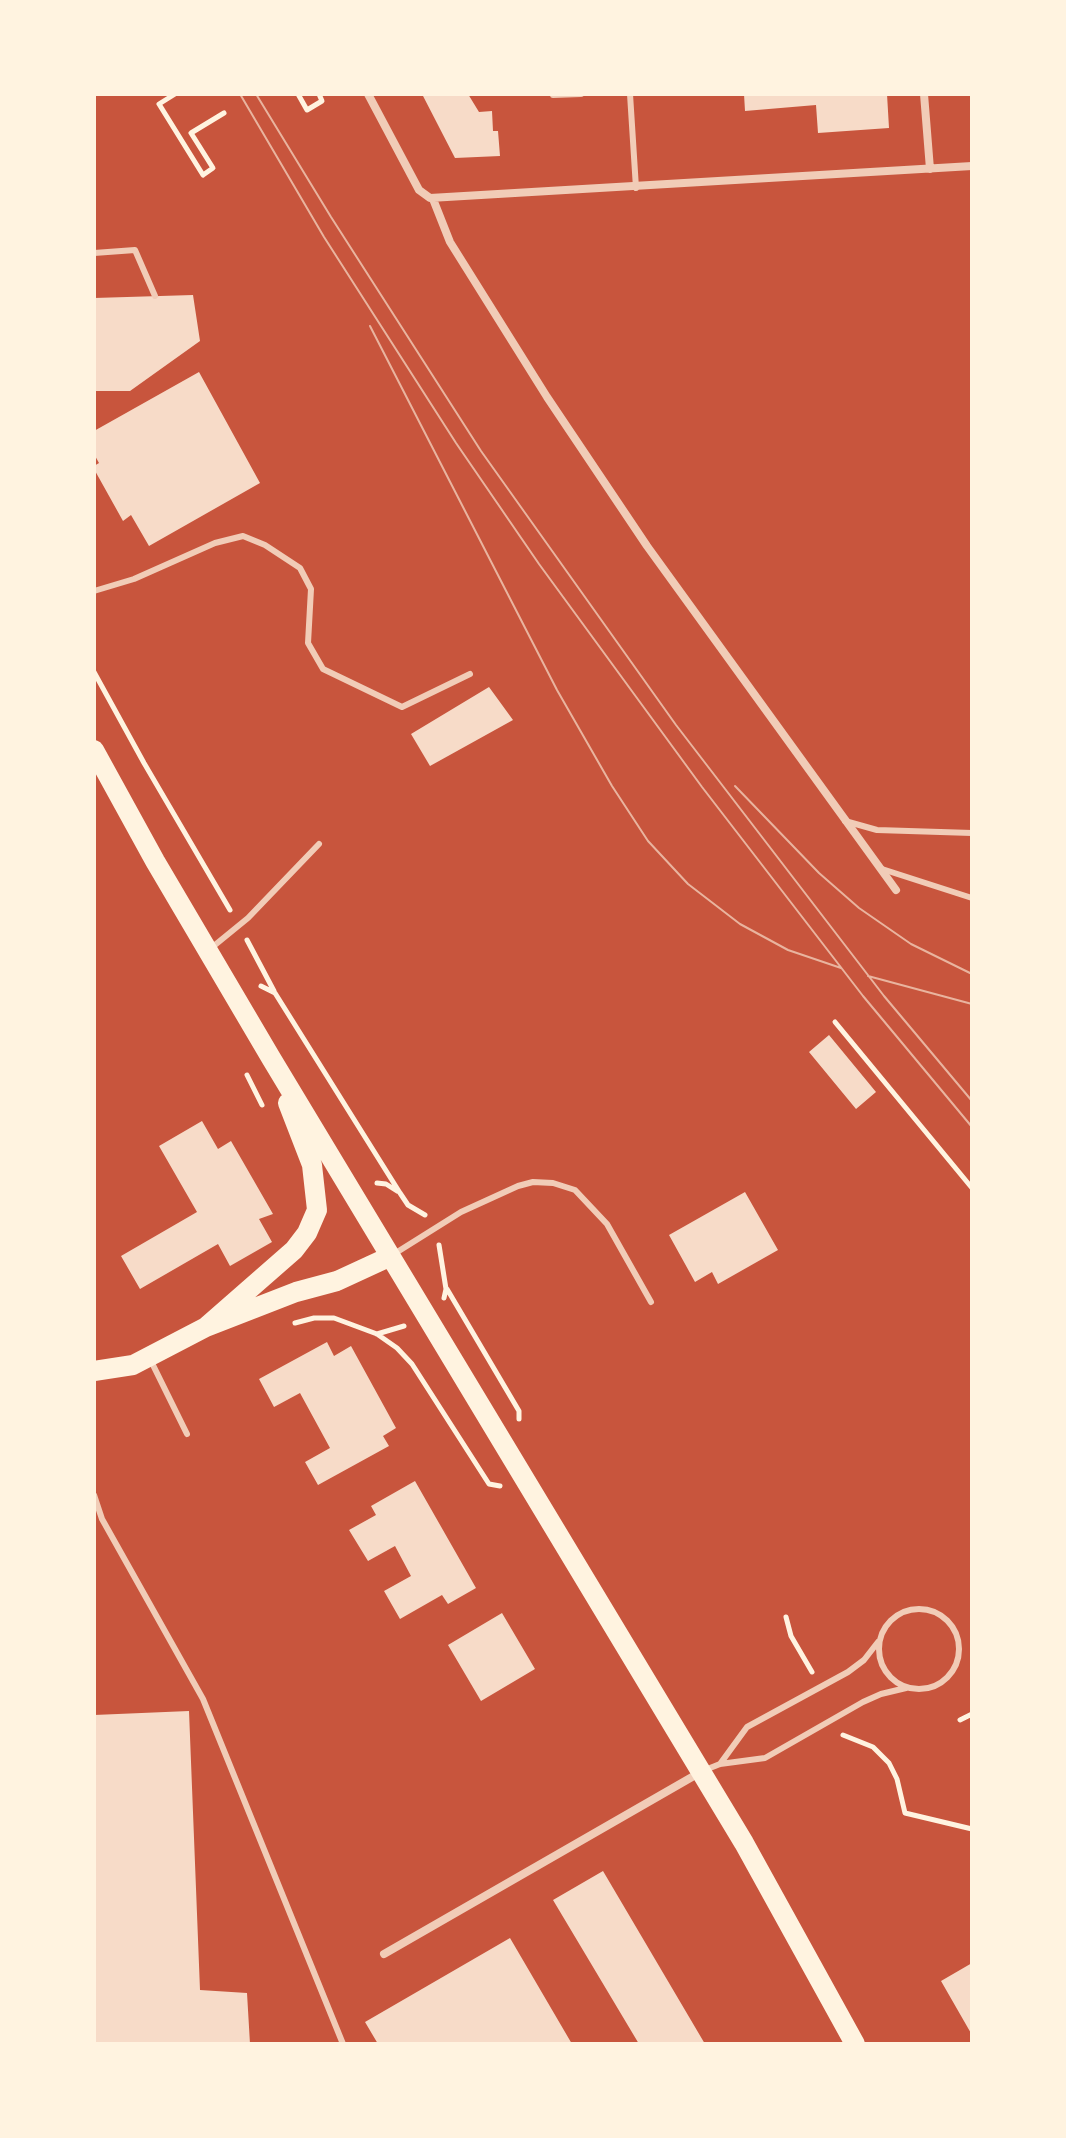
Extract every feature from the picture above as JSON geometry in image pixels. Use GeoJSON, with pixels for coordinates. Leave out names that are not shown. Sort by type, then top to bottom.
{"type":"FeatureCollection","features":[{"type":"Feature","properties":{"kind":"main road"},"geometry":{"type":"LineString","coordinates":[[94,750],[212,958],[335,1160],[389,1257],[535,1494],[711,1768],[744,1843],[855,2044]]}},
{"type":"Feature","properties":{"kind":"main road"},"geometry":{"type":"LineString","coordinates":[[206,1327],[294,1250],[307,1233],[317,1210],[312,1165],[271,1058]]}},
{"type":"Feature","properties":{"kind":"main road"},"geometry":{"type":"LineString","coordinates":[[94,1371],[133,1365],[206,1327],[296,1292],[337,1281],[389,1257]]}},
{"type":"Feature","properties":{"kind":"street"},"geometry":{"type":"LineString","coordinates":[[368,94],[419,190],[433,199],[972,166]]}},
{"type":"Feature","properties":{"kind":"street"},"geometry":{"type":"LineString","coordinates":[[924,94],[930,169]]}},
{"type":"Feature","properties":{"kind":"street"},"geometry":{"type":"LineString","coordinates":[[433,199],[450,242],[547,397],[647,546],[896,890]]}},
{"type":"Feature","properties":{"kind":"street"},"geometry":{"type":"LineString","coordinates":[[384,1954],[711,1768]]}},
{"type":"Feature","properties":{"kind":"lane"},"geometry":{"type":"LineString","coordinates":[[553,95],[581,94]]}},
{"type":"Feature","properties":{"kind":"lane"},"geometry":{"type":"LineString","coordinates":[[630,94],[636,188]]}},
{"type":"Feature","properties":{"kind":"lane"},"geometry":{"type":"LineString","coordinates":[[94,253],[135,250],[155,296]]}},
{"type":"Feature","properties":{"kind":"lane"},"geometry":{"type":"LineString","coordinates":[[94,591],[134,579],[215,543],[243,536],[265,545],[300,568],[311,589],[308,643],[323,669],[402,707],[470,674]]}},
{"type":"Feature","properties":{"kind":"lane"},"geometry":{"type":"LineString","coordinates":[[845,821],[877,830],[972,833]]}},
{"type":"Feature","properties":{"kind":"lane"},"geometry":{"type":"LineString","coordinates":[[212,958],[239,925],[319,844]]}},
{"type":"Feature","properties":{"kind":"lane"},"geometry":{"type":"LineString","coordinates":[[882,869],[972,898]]}},
{"type":"Feature","properties":{"kind":"lane"},"geometry":{"type":"LineString","coordinates":[[389,1257],[461,1212],[518,1186],[533,1182],[553,1183],[575,1190],[600,1215],[651,1302]]}},
{"type":"Feature","properties":{"kind":"lane"},"geometry":{"type":"LineString","coordinates":[[150,1358],[187,1434]]}},
{"type":"Feature","properties":{"kind":"lane"},"geometry":{"type":"LineString","coordinates":[[94,1495],[102,1519],[203,1699],[343,2044]]}},
{"type":"Feature","properties":{"kind":"lane"},"geometry":{"type":"LineString","coordinates":[[911,1609],[936,1612],[954,1629],[959,1652],[950,1674],[930,1688],[906,1688],[881,1694],[765,1758],[711,1768],[747,1727],[848,1672],[864,1660],[890,1620],[911,1609]]}},
{"type":"Feature","properties":{"kind":"lane"},"geometry":{"type":"LineString","coordinates":[[879,1641],[881,1664],[896,1682],[906,1688]]}},
{"type":"Feature","properties":{"kind":"path"},"geometry":{"type":"LineString","coordinates":[[175,94],[159,104],[203,175],[213,168],[191,133],[224,113]]}},
{"type":"Feature","properties":{"kind":"path"},"geometry":{"type":"LineString","coordinates":[[298,94],[307,110],[322,101],[319,94]]}},
{"type":"Feature","properties":{"kind":"path"},"geometry":{"type":"LineString","coordinates":[[94,672],[275,993],[400,1193],[416,1209]]}},
{"type":"Feature","properties":{"kind":"path"},"geometry":{"type":"LineString","coordinates":[[212,958],[275,993]]}},
{"type":"Feature","properties":{"kind":"path"},"geometry":{"type":"LineString","coordinates":[[835,1022],[972,1188]]}},
{"type":"Feature","properties":{"kind":"path"},"geometry":{"type":"LineString","coordinates":[[242,1063],[262,1106]]}},
{"type":"Feature","properties":{"kind":"path"},"geometry":{"type":"LineString","coordinates":[[284,1327],[314,1318],[334,1318],[377,1334],[412,1364],[489,1484],[535,1494]]}},
{"type":"Feature","properties":{"kind":"path"},"geometry":{"type":"LineString","coordinates":[[786,1617],[791,1636],[820,1687]]}},
{"type":"Feature","properties":{"kind":"path"},"geometry":{"type":"LineString","coordinates":[[846,1712],[855,1728],[842,1735],[873,1747],[889,1763],[897,1779],[905,1813],[972,1829]]}},
{"type":"Feature","properties":{"kind":"path"},"geometry":{"type":"LineString","coordinates":[[960,1720],[972,1714]]}},
{"type":"Feature","properties":{"kind":"building"},"geometry":{"type":"Polygon","coordinates":[[[422,94],[468,94],[479,112],[492,111],[493,131],[498,131],[500,156],[455,158],[422,94]]]}},
{"type":"Feature","properties":{"kind":"building"},"geometry":{"type":"Polygon","coordinates":[[[744,94],[887,94],[889,128],[818,133],[816,105],[745,111],[744,94]]]}},
{"type":"Feature","properties":{"kind":"building"},"geometry":{"type":"Polygon","coordinates":[[[193,295],[200,341],[130,391],[94,391],[94,298],[193,295]]]}},
{"type":"Feature","properties":{"kind":"building"},"geometry":{"type":"Polygon","coordinates":[[[199,372],[260,483],[149,546],[131,515],[123,521],[94,469],[99,463],[94,454],[94,431],[199,372]]]}},
{"type":"Feature","properties":{"kind":"building"},"geometry":{"type":"Polygon","coordinates":[[[489,687],[513,720],[430,766],[411,734],[489,687]]]}},
{"type":"Feature","properties":{"kind":"building"},"geometry":{"type":"Polygon","coordinates":[[[829,1035],[876,1092],[856,1109],[809,1052],[829,1035]]]}},
{"type":"Feature","properties":{"kind":"building"},"geometry":{"type":"Polygon","coordinates":[[[202,1121],[218,1149],[231,1141],[273,1214],[259,1219],[272,1242],[230,1266],[218,1244],[140,1289],[121,1256],[197,1212],[159,1146],[202,1121]]]}},
{"type":"Feature","properties":{"kind":"building"},"geometry":{"type":"Polygon","coordinates":[[[745,1192],[778,1250],[718,1284],[712,1272],[695,1282],[669,1235],[745,1192]]]}},
{"type":"Feature","properties":{"kind":"building"},"geometry":{"type":"Polygon","coordinates":[[[327,1342],[334,1356],[351,1346],[396,1428],[383,1436],[389,1446],[318,1485],[305,1462],[330,1448],[300,1393],[274,1407],[259,1379],[327,1342]]]}},
{"type":"Feature","properties":{"kind":"building"},"geometry":{"type":"Polygon","coordinates":[[[415,1481],[476,1588],[448,1604],[442,1595],[400,1619],[384,1591],[411,1576],[395,1546],[368,1561],[349,1530],[376,1515],[371,1506],[415,1481]]]}},
{"type":"Feature","properties":{"kind":"building"},"geometry":{"type":"Polygon","coordinates":[[[502,1613],[535,1669],[481,1701],[448,1645],[502,1613]]]}},
{"type":"Feature","properties":{"kind":"building"},"geometry":{"type":"Polygon","coordinates":[[[189,1711],[200,1990],[247,1993],[250,2044],[94,2044],[94,1715],[189,1711]]]}},
{"type":"Feature","properties":{"kind":"building"},"geometry":{"type":"Polygon","coordinates":[[[603,1871],[705,2044],[639,2044],[553,1900],[603,1871]]]}},
{"type":"Feature","properties":{"kind":"building"},"geometry":{"type":"Polygon","coordinates":[[[510,1938],[572,2044],[378,2044],[365,2022],[510,1938]]]}},
{"type":"Feature","properties":{"kind":"building"},"geometry":{"type":"Polygon","coordinates":[[[972,1963],[972,2035],[941,1981],[972,1963]]]}},
{"type":"Feature","properties":{"kind":"tram line"},"geometry":{"type":"LineString","coordinates":[[240,94],[324,237],[456,443],[539,564],[702,787],[863,996],[972,1127]]}},
{"type":"Feature","properties":{"kind":"tram line"},"geometry":{"type":"LineString","coordinates":[[256,94],[481,451],[676,725],[884,996],[972,1101]]}},
{"type":"Feature","properties":{"kind":"tram line"},"geometry":{"type":"LineString","coordinates":[[370,326],[557,690],[612,786],[648,841],[688,884],[740,924],[788,950],[841,968]]}},
{"type":"Feature","properties":{"kind":"tram line"},"geometry":{"type":"LineString","coordinates":[[735,786],[819,873],[859,908],[911,944],[972,974]]}},
{"type":"Feature","properties":{"kind":"tram line"},"geometry":{"type":"LineString","coordinates":[[868,976],[972,1004]]}}]}
